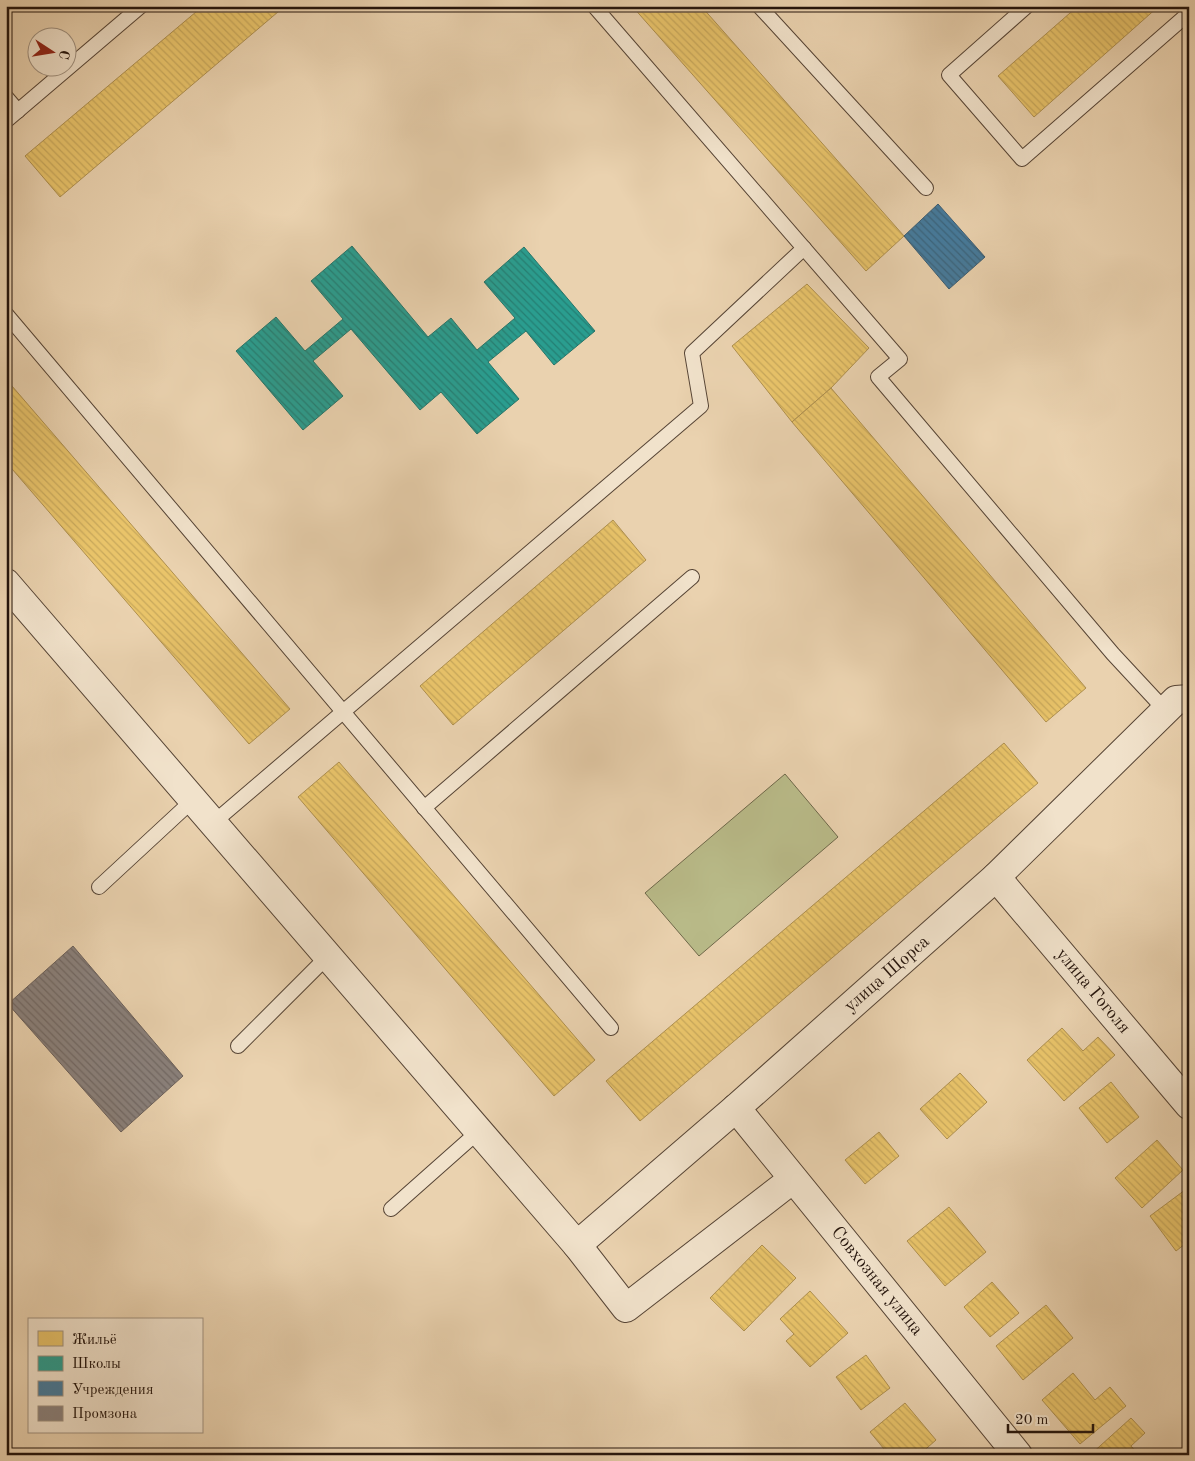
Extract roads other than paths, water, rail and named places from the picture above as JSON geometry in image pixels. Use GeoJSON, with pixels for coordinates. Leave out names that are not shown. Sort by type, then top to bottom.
{"type":"FeatureCollection","features":[{"type":"Feature","properties":{"kind":"street"},"geometry":{"type":"LineString","coordinates":[[6,583],[577,1245],[626,1308],[793,1179]]}},
{"type":"Feature","properties":{"kind":"street","name":"улица Щорса"},"geometry":{"type":"LineString","coordinates":[[577,1245],[736,1108],[996,877],[1177,705]]}},
{"type":"Feature","properties":{"kind":"street","name":"улица Гоголя"},"geometry":{"type":"LineString","coordinates":[[996,877],[1189,1105]]}},
{"type":"Feature","properties":{"kind":"street","name":"Совхозная улица"},"geometry":{"type":"LineString","coordinates":[[736,1108],[1018,1455]]}},
{"type":"Feature","properties":{"kind":"lane"},"geometry":{"type":"LineString","coordinates":[[6,121],[141,6]]}},
{"type":"Feature","properties":{"kind":"lane"},"geometry":{"type":"LineString","coordinates":[[594,6],[900,359],[878,377],[1113,654],[1177,705]]}},
{"type":"Feature","properties":{"kind":"lane"},"geometry":{"type":"LineString","coordinates":[[759,6],[926,188]]}},
{"type":"Feature","properties":{"kind":"lane"},"geometry":{"type":"LineString","coordinates":[[1027,6],[948,75],[1022,159],[1189,13]]}},
{"type":"Feature","properties":{"kind":"lane"},"geometry":{"type":"LineString","coordinates":[[6,97],[18,110]]}},
{"type":"Feature","properties":{"kind":"lane"},"geometry":{"type":"LineString","coordinates":[[213,823],[701,406],[692,353],[804,248]]}},
{"type":"Feature","properties":{"kind":"lane"},"geometry":{"type":"LineString","coordinates":[[6,314],[611,1028]]}},
{"type":"Feature","properties":{"kind":"lane"},"geometry":{"type":"LineString","coordinates":[[424,808],[692,577]]}},
{"type":"Feature","properties":{"kind":"lane"},"geometry":{"type":"LineString","coordinates":[[99,887],[193,800]]}},
{"type":"Feature","properties":{"kind":"lane"},"geometry":{"type":"LineString","coordinates":[[238,1046],[328,956]]}},
{"type":"Feature","properties":{"kind":"lane"},"geometry":{"type":"LineString","coordinates":[[391,1209],[479,1131]]}}]}
